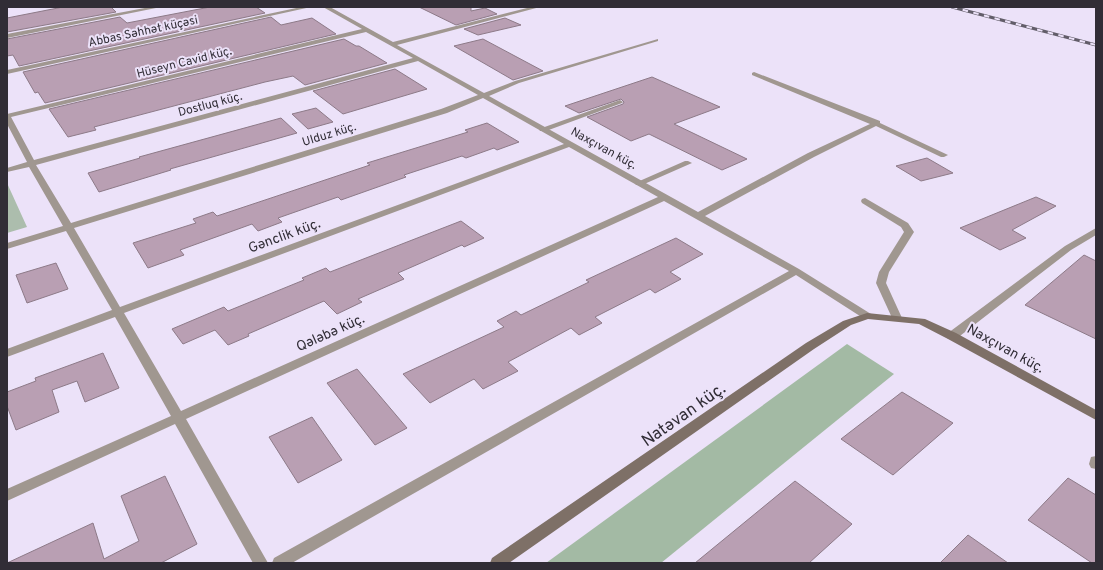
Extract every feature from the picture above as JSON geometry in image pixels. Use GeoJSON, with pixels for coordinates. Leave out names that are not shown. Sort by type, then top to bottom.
{"type":"FeatureCollection","features":[{"type":"Feature","properties":{"kind":"street"},"geometry":{"type":"LineString","coordinates":[[7,36],[158,7]]}},
{"type":"Feature","properties":{"kind":"street","name":"Abbas Səhhət küçəsi"},"geometry":{"type":"LineString","coordinates":[[7,72],[308,7]]}},
{"type":"Feature","properties":{"kind":"street","name":"Naxçıvan küç."},"geometry":{"type":"LineString","coordinates":[[326,7],[796,271],[867,316]]}},
{"type":"Feature","properties":{"kind":"street"},"geometry":{"type":"LineString","coordinates":[[393,44],[537,8]]}},
{"type":"Feature","properties":{"kind":"street","name":"Hüseyn Cavid küç."},"geometry":{"type":"LineString","coordinates":[[7,117],[366,30]]}},
{"type":"Feature","properties":{"kind":"street","name":"Ulduz küç."},"geometry":{"type":"LineString","coordinates":[[7,246],[444,111],[518,82],[656,40]]}},
{"type":"Feature","properties":{"kind":"street","name":"Dostluq küç."},"geometry":{"type":"LineString","coordinates":[[7,170],[418,59]]}},
{"type":"Feature","properties":{"kind":"street"},"geometry":{"type":"LineString","coordinates":[[754,74],[810,95],[876,123],[944,155]]}},
{"type":"Feature","properties":{"kind":"street"},"geometry":{"type":"LineString","coordinates":[[543,129],[620,102]]}},
{"type":"Feature","properties":{"kind":"street"},"geometry":{"type":"LineString","coordinates":[[7,117],[31,163],[261,563]]}},
{"type":"Feature","properties":{"kind":"street"},"geometry":{"type":"LineString","coordinates":[[698,216],[811,155],[876,123]]}},
{"type":"Feature","properties":{"kind":"street","name":"Gənclik küç."},"geometry":{"type":"LineString","coordinates":[[7,353],[570,144]]}},
{"type":"Feature","properties":{"kind":"street"},"geometry":{"type":"LineString","coordinates":[[639,183],[688,163]]}},
{"type":"Feature","properties":{"kind":"street","name":"Qələbə küç."},"geometry":{"type":"LineString","coordinates":[[7,495],[665,197]]}},
{"type":"Feature","properties":{"kind":"street"},"geometry":{"type":"LineString","coordinates":[[865,201],[905,225],[909,232],[884,272],[881,283],[897,318]]}},
{"type":"Feature","properties":{"kind":"street"},"geometry":{"type":"LineString","coordinates":[[952,336],[1068,248],[1096,231]]}},
{"type":"Feature","properties":{"kind":"street"},"geometry":{"type":"LineString","coordinates":[[279,563],[796,271]]}},
{"type":"Feature","properties":{"kind":"street","name":"Natəvan küç."},"geometry":{"type":"LineString","coordinates":[[497,563],[810,346],[847,323],[867,316],[897,318]]}},
{"type":"Feature","properties":{"kind":"street","name":"Naxçıvan küç."},"geometry":{"type":"LineString","coordinates":[[897,318],[921,321],[952,336],[1096,416]]}},
{"type":"Feature","properties":{"kind":"green space"},"geometry":{"type":"Polygon","coordinates":[[[7,183],[27,227],[7,233],[7,183]]]}},
{"type":"Feature","properties":{"kind":"green space"},"geometry":{"type":"Polygon","coordinates":[[[847,344],[894,374],[661,563],[546,563],[847,344]]]}},
{"type":"Feature","properties":{"kind":"building"},"geometry":{"type":"Polygon","coordinates":[[[63,7],[111,7],[116,12],[7,32],[7,18],[63,7]]]}},
{"type":"Feature","properties":{"kind":"building"},"geometry":{"type":"Polygon","coordinates":[[[210,7],[256,7],[265,13],[19,66],[13,55],[7,56],[7,39],[120,17],[127,23],[210,7]]]}},
{"type":"Feature","properties":{"kind":"building"},"geometry":{"type":"Polygon","coordinates":[[[419,7],[471,7],[471,11],[485,8],[497,14],[456,25],[419,7]]]}},
{"type":"Feature","properties":{"kind":"building"},"geometry":{"type":"Polygon","coordinates":[[[271,17],[281,25],[312,18],[336,34],[45,103],[38,92],[35,93],[23,72],[271,17]]]}},
{"type":"Feature","properties":{"kind":"building"},"geometry":{"type":"Polygon","coordinates":[[[505,18],[521,25],[478,35],[464,29],[505,18]]]}},
{"type":"Feature","properties":{"kind":"building"},"geometry":{"type":"Polygon","coordinates":[[[344,39],[387,63],[305,85],[293,76],[265,82],[94,127],[96,130],[68,137],[49,109],[344,39]]]}},
{"type":"Feature","properties":{"kind":"building"},"geometry":{"type":"Polygon","coordinates":[[[483,39],[543,71],[513,80],[454,46],[483,39]]]}},
{"type":"Feature","properties":{"kind":"building"},"geometry":{"type":"Polygon","coordinates":[[[395,69],[427,89],[343,114],[313,91],[395,69]]]}},
{"type":"Feature","properties":{"kind":"building"},"geometry":{"type":"Polygon","coordinates":[[[652,77],[720,107],[674,124],[747,159],[722,170],[649,134],[631,141],[587,117],[623,104],[624,102],[621,99],[579,113],[565,106],[652,77]]]}},
{"type":"Feature","properties":{"kind":"building"},"geometry":{"type":"Polygon","coordinates":[[[316,108],[333,122],[308,129],[292,114],[316,108]]]}},
{"type":"Feature","properties":{"kind":"building"},"geometry":{"type":"Polygon","coordinates":[[[281,118],[297,133],[170,169],[171,170],[99,192],[88,173],[140,158],[139,157],[281,118]]]}},
{"type":"Feature","properties":{"kind":"building"},"geometry":{"type":"Polygon","coordinates":[[[487,123],[519,142],[497,150],[494,148],[466,158],[462,156],[404,175],[406,177],[341,200],[338,197],[278,218],[282,222],[258,231],[252,224],[180,250],[184,255],[148,268],[133,243],[196,223],[193,219],[213,212],[217,216],[370,165],[367,163],[468,132],[465,130],[487,123]]]}},
{"type":"Feature","properties":{"kind":"building"},"geometry":{"type":"Polygon","coordinates":[[[927,158],[953,173],[921,181],[896,166],[927,158]]]}},
{"type":"Feature","properties":{"kind":"building"},"geometry":{"type":"Polygon","coordinates":[[[1036,197],[1056,206],[1012,230],[1026,238],[1000,250],[960,228],[1036,197]]]}},
{"type":"Feature","properties":{"kind":"building"},"geometry":{"type":"Polygon","coordinates":[[[461,221],[484,238],[464,247],[462,245],[398,273],[404,279],[358,299],[362,302],[337,314],[324,301],[248,334],[249,336],[228,345],[215,330],[183,344],[172,329],[224,307],[228,311],[304,280],[302,278],[326,268],[330,272],[461,221]]]}},
{"type":"Feature","properties":{"kind":"building"},"geometry":{"type":"Polygon","coordinates":[[[676,238],[703,254],[670,272],[681,279],[655,293],[650,289],[595,317],[602,323],[579,335],[571,328],[508,362],[518,371],[483,389],[474,379],[430,403],[403,374],[504,327],[497,321],[516,311],[521,315],[589,282],[586,280],[676,238]]]}},
{"type":"Feature","properties":{"kind":"building"},"geometry":{"type":"Polygon","coordinates":[[[1084,255],[1096,261],[1096,339],[1025,305],[1084,255]]]}},
{"type":"Feature","properties":{"kind":"building"},"geometry":{"type":"Polygon","coordinates":[[[56,263],[68,289],[27,303],[16,275],[56,263]]]}},
{"type":"Feature","properties":{"kind":"building"},"geometry":{"type":"Polygon","coordinates":[[[103,353],[119,388],[85,402],[77,381],[52,390],[59,412],[16,430],[7,406],[7,392],[36,381],[35,378],[103,353]]]}},
{"type":"Feature","properties":{"kind":"building"},"geometry":{"type":"Polygon","coordinates":[[[357,369],[407,428],[375,445],[327,383],[357,369]]]}},
{"type":"Feature","properties":{"kind":"building"},"geometry":{"type":"Polygon","coordinates":[[[902,392],[953,423],[893,475],[841,439],[902,392]]]}},
{"type":"Feature","properties":{"kind":"building"},"geometry":{"type":"Polygon","coordinates":[[[312,417],[342,460],[298,483],[269,437],[312,417]]]}},
{"type":"Feature","properties":{"kind":"building"},"geometry":{"type":"Polygon","coordinates":[[[165,476],[197,544],[161,563],[7,563],[93,523],[104,559],[139,541],[121,496],[165,476]]]}},
{"type":"Feature","properties":{"kind":"building"},"geometry":{"type":"Polygon","coordinates":[[[1068,478],[1096,495],[1096,563],[1092,563],[1028,520],[1068,478]]]}},
{"type":"Feature","properties":{"kind":"building"},"geometry":{"type":"Polygon","coordinates":[[[795,481],[852,524],[809,563],[695,563],[795,481]]]}},
{"type":"Feature","properties":{"kind":"building"},"geometry":{"type":"Polygon","coordinates":[[[968,535],[1008,563],[940,563],[968,535]]]}},
{"type":"Feature","properties":{"kind":"railway"},"geometry":{"type":"LineString","coordinates":[[952,7],[1096,45]]}}]}
